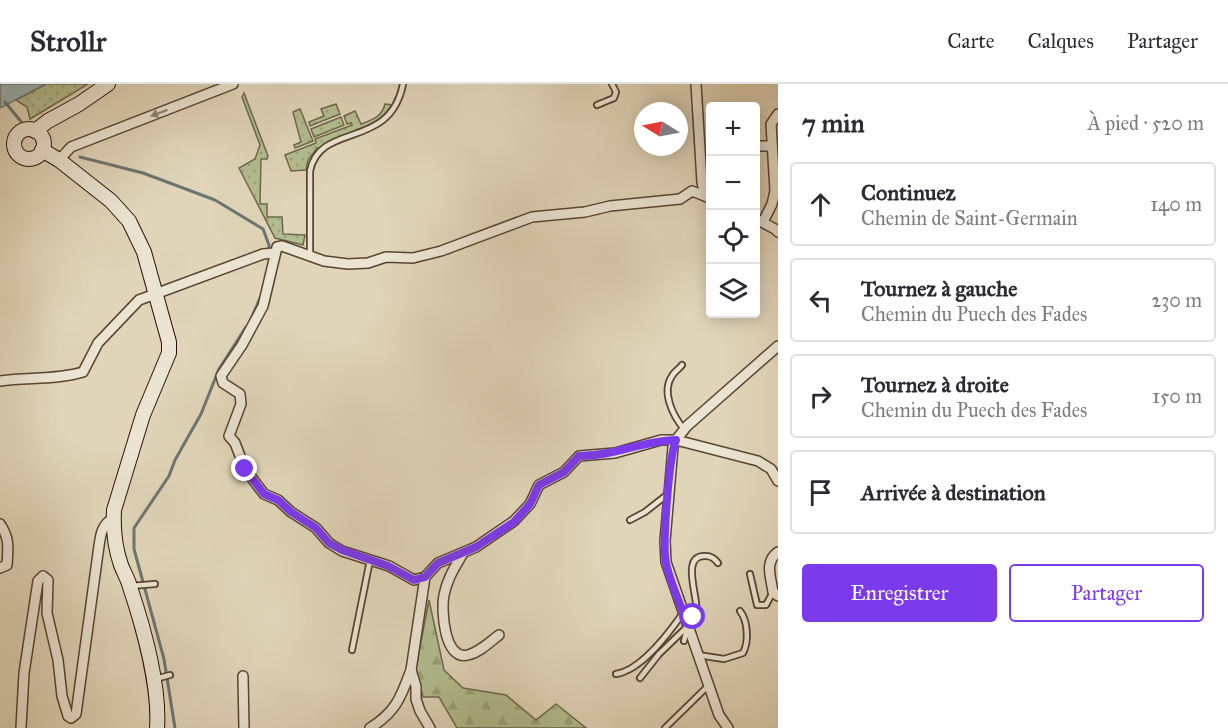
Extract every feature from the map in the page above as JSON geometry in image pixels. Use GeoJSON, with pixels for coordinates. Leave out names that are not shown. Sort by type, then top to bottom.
{"type":"FeatureCollection","features":[{"type":"Feature","properties":{"kind":"main road"},"geometry":{"type":"LineString","coordinates":[[35,131],[108,84]]}},
{"type":"Feature","properties":{"kind":"main road"},"geometry":{"type":"LineString","coordinates":[[50,155],[28,159],[20,156],[15,148],[15,140],[19,133],[27,130],[35,131],[42,137],[50,155],[111,201],[129,221],[144,252],[169,342],[169,353],[143,415],[114,510],[116,543],[121,565],[133,585]]}},
{"type":"Feature","properties":{"kind":"main road"},"geometry":{"type":"LineString","coordinates":[[0,150],[15,148]]}},
{"type":"Feature","properties":{"kind":"main road"},"geometry":{"type":"LineString","coordinates":[[134,450],[122,522],[123,544],[157,678],[157,728]]}},
{"type":"Feature","properties":{"kind":"street"},"geometry":{"type":"LineString","coordinates":[[50,155],[234,84]]}},
{"type":"Feature","properties":{"kind":"street"},"geometry":{"type":"LineString","coordinates":[[696,84],[702,182],[706,192]]}},
{"type":"Feature","properties":{"kind":"street"},"geometry":{"type":"LineString","coordinates":[[760,219],[772,204],[775,191],[771,124],[778,114]]}},
{"type":"Feature","properties":{"kind":"street"},"geometry":{"type":"LineString","coordinates":[[760,146],[772,146]]}},
{"type":"Feature","properties":{"kind":"street"},"geometry":{"type":"LineString","coordinates":[[706,196],[692,192],[680,198],[532,217],[413,258],[386,257],[348,264],[324,261],[282,246],[277,247],[263,306],[242,345],[221,376],[223,383],[240,394],[241,404],[229,436],[235,442],[245,469],[264,494],[278,500],[291,512],[316,528],[329,543],[342,550],[388,566],[414,580],[425,577],[438,563],[476,547],[514,522],[530,504],[539,485],[564,472],[579,456],[615,453],[661,440],[676,440],[758,461],[771,469],[778,481]]}},
{"type":"Feature","properties":{"kind":"street"},"geometry":{"type":"LineString","coordinates":[[760,220],[778,232]]}},
{"type":"Feature","properties":{"kind":"street"},"geometry":{"type":"LineString","coordinates":[[0,381],[28,377],[65,378],[83,372],[98,344],[139,300],[263,254],[274,253]]}},
{"type":"Feature","properties":{"kind":"street"},"geometry":{"type":"LineString","coordinates":[[728,728],[719,716],[666,562],[665,541],[673,447],[684,429],[778,346]]}},
{"type":"Feature","properties":{"kind":"street"},"geometry":{"type":"LineString","coordinates":[[21,728],[24,673],[38,581],[43,576],[48,580],[47,613],[58,660],[62,696],[68,716],[71,718],[76,714],[98,553],[103,530],[108,521],[113,519]]}},
{"type":"Feature","properties":{"kind":"street"},"geometry":{"type":"LineString","coordinates":[[0,524],[9,544],[7,565],[0,568]]}},
{"type":"Feature","properties":{"kind":"street"},"geometry":{"type":"LineString","coordinates":[[776,594],[769,562],[771,556],[778,552]]}},
{"type":"Feature","properties":{"kind":"street"},"geometry":{"type":"LineString","coordinates":[[463,553],[449,576],[443,597],[443,616],[453,652],[467,656],[480,650],[499,635]]}},
{"type":"Feature","properties":{"kind":"street"},"geometry":{"type":"LineString","coordinates":[[370,728],[389,715],[401,698],[411,670],[425,577]]}},
{"type":"Feature","properties":{"kind":"street"},"geometry":{"type":"LineString","coordinates":[[411,670],[418,705],[430,728]]}},
{"type":"Feature","properties":{"kind":"street"},"geometry":{"type":"LineString","coordinates":[[243,676],[244,728]]}},
{"type":"Feature","properties":{"kind":"lane"},"geometry":{"type":"LineString","coordinates":[[310,256],[309,183],[314,157],[340,138],[371,129],[382,122],[396,105],[403,84]]}},
{"type":"Feature","properties":{"kind":"lane"},"geometry":{"type":"LineString","coordinates":[[597,105],[614,98],[616,93],[612,84]]}},
{"type":"Feature","properties":{"kind":"lane"},"geometry":{"type":"LineString","coordinates":[[682,365],[672,376],[668,388],[673,412],[684,429]]}},
{"type":"Feature","properties":{"kind":"lane"},"geometry":{"type":"LineString","coordinates":[[630,520],[645,512],[668,494]]}},
{"type":"Feature","properties":{"kind":"lane"},"geometry":{"type":"LineString","coordinates":[[616,674],[644,659],[672,629],[696,615],[699,607],[691,580],[693,564],[702,556],[709,556],[718,563]]}},
{"type":"Feature","properties":{"kind":"lane"},"geometry":{"type":"LineString","coordinates":[[352,650],[370,560]]}},
{"type":"Feature","properties":{"kind":"lane"},"geometry":{"type":"LineString","coordinates":[[750,574],[758,605],[766,605],[776,594]]}},
{"type":"Feature","properties":{"kind":"lane"},"geometry":{"type":"LineString","coordinates":[[133,585],[155,584]]}},
{"type":"Feature","properties":{"kind":"lane"},"geometry":{"type":"LineString","coordinates":[[698,655],[724,659],[743,653],[746,648],[747,630],[744,615],[740,611]]}},
{"type":"Feature","properties":{"kind":"lane"},"geometry":{"type":"LineString","coordinates":[[684,641],[685,620]]}},
{"type":"Feature","properties":{"kind":"lane"},"geometry":{"type":"LineString","coordinates":[[640,678],[685,620]]}},
{"type":"Feature","properties":{"kind":"lane"},"geometry":{"type":"LineString","coordinates":[[157,678],[170,675]]}},
{"type":"Feature","properties":{"kind":"lane"},"geometry":{"type":"LineString","coordinates":[[665,728],[708,685]]}},
{"type":"Feature","properties":{"kind":"green space"},"geometry":{"type":"Polygon","coordinates":[[[46,84],[88,84],[30,119],[27,107],[16,100],[46,84]]]}},
{"type":"Feature","properties":{"kind":"green space"},"geometry":{"type":"Polygon","coordinates":[[[244,93],[268,156],[267,159],[261,159],[260,204],[267,204],[267,217],[282,217],[283,234],[305,235],[303,245],[275,238],[239,168],[255,159],[260,145],[242,97],[244,93]]]}},
{"type":"Feature","properties":{"kind":"green space"},"geometry":{"type":"Polygon","coordinates":[[[336,104],[340,114],[310,126],[309,122],[324,116],[321,109],[336,104]]]}},
{"type":"Feature","properties":{"kind":"green space"},"geometry":{"type":"Polygon","coordinates":[[[385,104],[393,105],[393,108],[377,123],[341,136],[323,148],[317,148],[308,160],[306,170],[291,171],[285,155],[316,143],[315,139],[352,125],[347,124],[344,116],[355,111],[361,124],[379,115],[385,104]]]}},
{"type":"Feature","properties":{"kind":"green space"},"geometry":{"type":"Polygon","coordinates":[[[300,109],[313,141],[295,148],[294,145],[301,142],[293,112],[300,109]]]}},
{"type":"Feature","properties":{"kind":"green space"},"geometry":{"type":"Polygon","coordinates":[[[341,117],[344,125],[314,137],[311,129],[341,117]]]}},
{"type":"Feature","properties":{"kind":"green space"},"geometry":{"type":"Polygon","coordinates":[[[429,600],[444,670],[463,688],[506,695],[536,720],[556,704],[586,728],[457,728],[439,697],[423,697],[416,668],[429,600]]]}},
{"type":"Feature","properties":{"kind":"water"},"geometry":{"type":"Polygon","coordinates":[[[0,84],[46,84],[0,108],[0,84]]]}},
{"type":"Feature","properties":{"kind":"waterway"},"geometry":{"type":"LineString","coordinates":[[5,102],[23,124]]}},
{"type":"Feature","properties":{"kind":"waterway"},"geometry":{"type":"LineString","coordinates":[[80,157],[143,173],[215,200],[263,229],[269,250]]}},
{"type":"Feature","properties":{"kind":"waterway"},"geometry":{"type":"LineString","coordinates":[[251,319],[260,298]]}},
{"type":"Feature","properties":{"kind":"waterway"},"geometry":{"type":"LineString","coordinates":[[175,728],[164,659],[134,549],[134,528],[169,476],[175,460],[201,414],[219,369],[246,327]]}},
{"type":"Feature","properties":{"kind":"route"},"geometry":{"type":"LineString","coordinates":[[245,469],[264,494],[278,500],[291,512],[316,528],[329,543],[342,550],[388,566],[414,580],[425,577],[438,563],[476,547],[514,522],[530,504],[539,485],[564,472],[579,456],[615,453],[661,440],[676,440],[673,447],[668,494],[666,562],[686,620],[693,617]]}}]}
